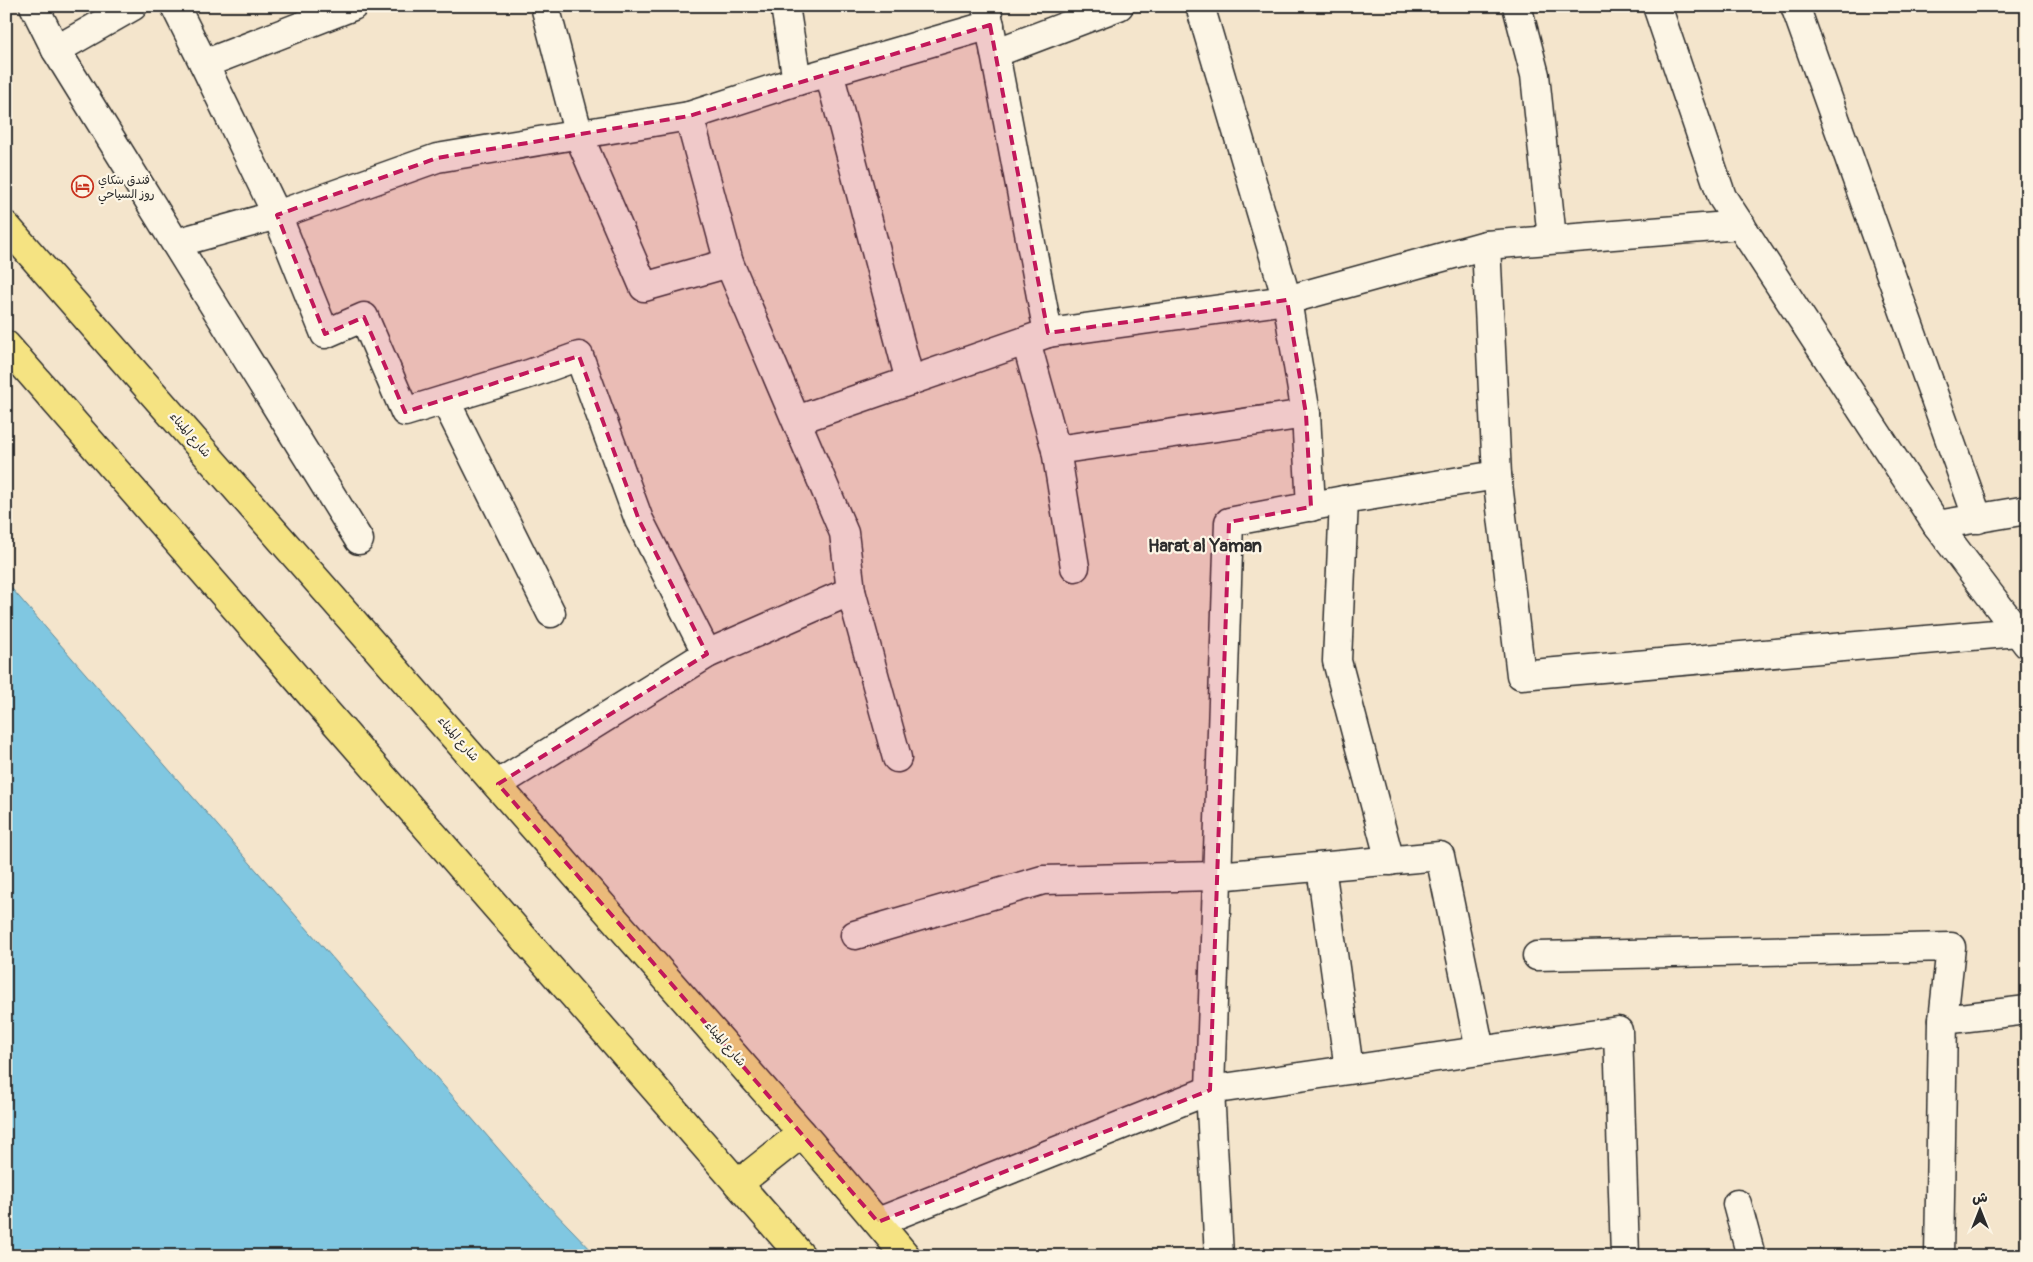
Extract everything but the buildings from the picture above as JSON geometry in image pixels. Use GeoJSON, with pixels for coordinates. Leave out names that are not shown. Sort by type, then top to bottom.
{"type":"FeatureCollection","features":[{"type":"Feature","properties":{"kind":"main road","name":"شارع الميناء"},"geometry":{"type":"LineString","coordinates":[[6,226],[498,784],[802,1133],[906,1256]]}},
{"type":"Feature","properties":{"kind":"main road"},"geometry":{"type":"LineString","coordinates":[[6,345],[801,1256]]}},
{"type":"Feature","properties":{"kind":"main road"},"geometry":{"type":"LineString","coordinates":[[738,1184],[802,1133]]}},
{"type":"Feature","properties":{"kind":"street"},"geometry":{"type":"LineString","coordinates":[[34,6],[56,50],[358,540]]}},
{"type":"Feature","properties":{"kind":"street"},"geometry":{"type":"LineString","coordinates":[[56,50],[133,6]]}},
{"type":"Feature","properties":{"kind":"street"},"geometry":{"type":"LineString","coordinates":[[175,6],[277,215],[325,334],[364,317],[405,412],[529,374],[579,356],[639,520],[707,654]]}},
{"type":"Feature","properties":{"kind":"street"},"geometry":{"type":"LineString","coordinates":[[204,64],[353,6]]}},
{"type":"Feature","properties":{"kind":"street"},"geometry":{"type":"LineString","coordinates":[[545,6],[579,136],[644,287],[729,263]]}},
{"type":"Feature","properties":{"kind":"street"},"geometry":{"type":"LineString","coordinates":[[785,6],[797,81]]}},
{"type":"Feature","properties":{"kind":"street"},"geometry":{"type":"LineString","coordinates":[[995,53],[1119,6]]}},
{"type":"Feature","properties":{"kind":"street"},"geometry":{"type":"LineString","coordinates":[[1200,6],[1287,300],[1306,414],[1311,506]]}},
{"type":"Feature","properties":{"kind":"street"},"geometry":{"type":"LineString","coordinates":[[1517,6],[1535,75],[1552,239]]}},
{"type":"Feature","properties":{"kind":"street"},"geometry":{"type":"LineString","coordinates":[[1657,6],[1722,197],[1937,524],[2022,638]]}},
{"type":"Feature","properties":{"kind":"street"},"geometry":{"type":"LineString","coordinates":[[1795,6],[1978,518]]}},
{"type":"Feature","properties":{"kind":"street"},"geometry":{"type":"LineString","coordinates":[[176,243],[277,215],[437,158],[579,136],[689,116],[829,72],[988,16],[1037,337],[1075,567]]}},
{"type":"Feature","properties":{"kind":"street"},"geometry":{"type":"LineString","coordinates":[[829,72],[910,381]]}},
{"type":"Feature","properties":{"kind":"street"},"geometry":{"type":"LineString","coordinates":[[689,116],[729,263],[844,533],[851,591],[897,758]]}},
{"type":"Feature","properties":{"kind":"street"},"geometry":{"type":"LineString","coordinates":[[797,420],[1037,337],[1287,300],[1486,245],[1741,225]]}},
{"type":"Feature","properties":{"kind":"street"},"geometry":{"type":"LineString","coordinates":[[1486,245],[1498,475],[1521,675],[2022,638]]}},
{"type":"Feature","properties":{"kind":"street"},"geometry":{"type":"LineString","coordinates":[[445,400],[551,613]]}},
{"type":"Feature","properties":{"kind":"street"},"geometry":{"type":"LineString","coordinates":[[1056,450],[1306,414]]}},
{"type":"Feature","properties":{"kind":"street"},"geometry":{"type":"LineString","coordinates":[[1218,1256],[1210,1090],[1229,522],[1344,500],[1498,475]]}},
{"type":"Feature","properties":{"kind":"street"},"geometry":{"type":"LineString","coordinates":[[1344,500],[1337,661],[1390,861]]}},
{"type":"Feature","properties":{"kind":"street"},"geometry":{"type":"LineString","coordinates":[[1937,524],[2027,510]]}},
{"type":"Feature","properties":{"kind":"street"},"geometry":{"type":"LineString","coordinates":[[498,784],[707,654],[851,591]]}},
{"type":"Feature","properties":{"kind":"street"},"geometry":{"type":"LineString","coordinates":[[855,935],[1043,880],[1217,876],[1440,856],[1480,1050]]}},
{"type":"Feature","properties":{"kind":"street"},"geometry":{"type":"LineString","coordinates":[[1321,867],[1349,1069]]}},
{"type":"Feature","properties":{"kind":"street"},"geometry":{"type":"LineString","coordinates":[[1537,956],[1951,947],[1943,1020],[1939,1256]]}},
{"type":"Feature","properties":{"kind":"street"},"geometry":{"type":"LineString","coordinates":[[1943,1020],[2027,1010]]}},
{"type":"Feature","properties":{"kind":"street"},"geometry":{"type":"LineString","coordinates":[[878,1222],[1210,1090],[1618,1031],[1624,1256]]}},
{"type":"Feature","properties":{"kind":"street"},"geometry":{"type":"LineString","coordinates":[[1737,1204],[1751,1256]]}},
{"type":"Feature","properties":{"kind":"highlighted area"},"geometry":{"type":"Polygon","coordinates":[[[990,25],[1048,333],[1287,300],[1306,414],[1311,507],[1229,522],[1210,1090],[878,1222],[498,784],[707,654],[639,520],[579,356],[405,412],[364,317],[325,334],[277,215],[437,158],[689,116],[990,25]]]}},
{"type":"Feature","properties":{"kind":"water"},"geometry":{"type":"Polygon","coordinates":[[[6,582],[542,1199],[597,1256],[6,1256],[6,582]]]}},
{"type":"Feature","properties":{"kind":"place","name":"فندق سكاي روز السياحي"},"geometry":{"type":"Point","coordinates":[82,187]}},
{"type":"Feature","properties":{"kind":"district","name":"Harat al Yaman"},"geometry":{"type":"Point","coordinates":[1205,546]}}]}
